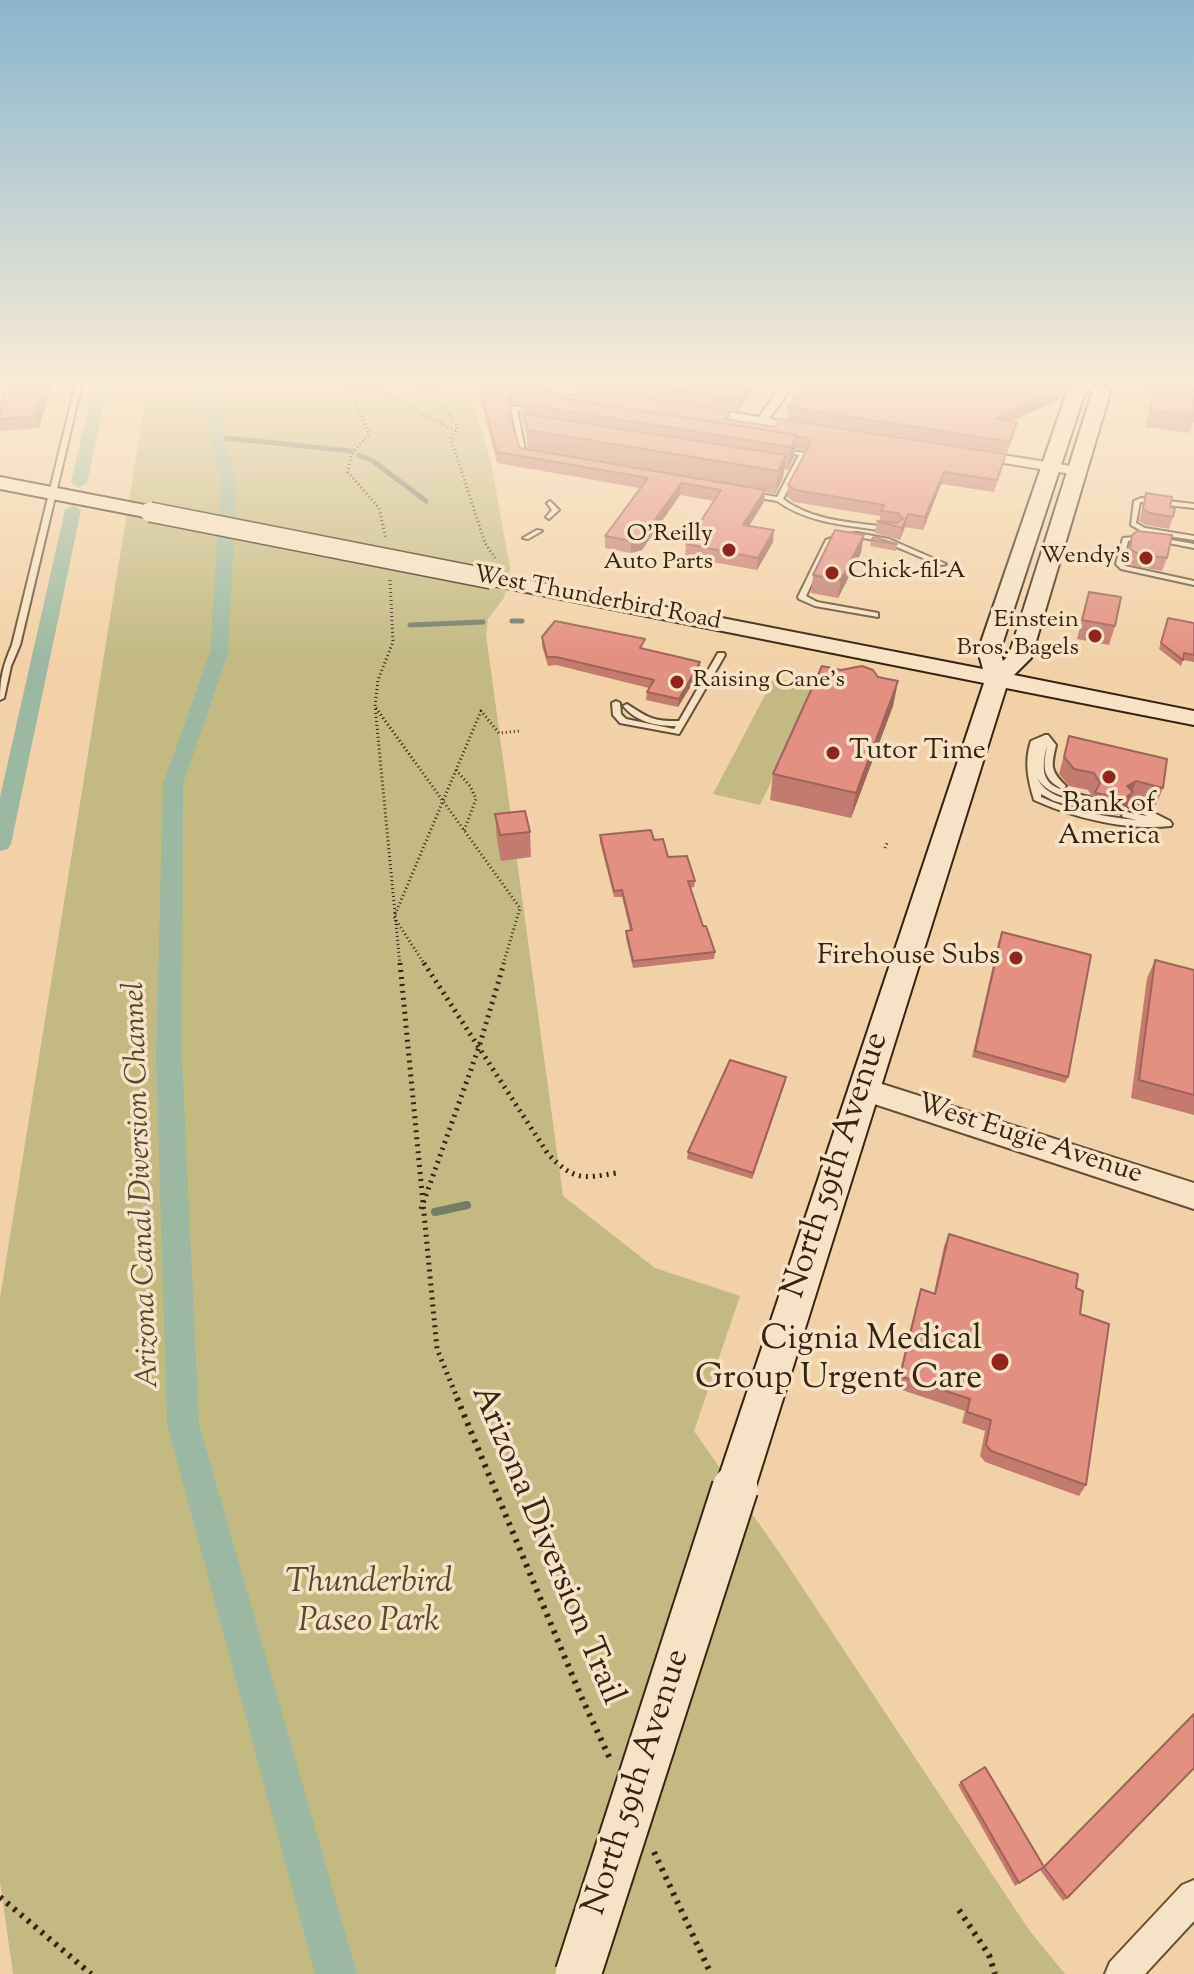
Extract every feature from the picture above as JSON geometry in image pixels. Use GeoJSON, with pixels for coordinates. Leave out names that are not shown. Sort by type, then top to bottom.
{"type":"FeatureCollection","features":[{"type":"Feature","properties":{"kind":"main road","name":"North 59th Avenue"},"geometry":{"type":"LineString","coordinates":[[997,679],[989,651],[1048,475]]}},
{"type":"Feature","properties":{"kind":"main road","name":"North 59th Avenue"},"geometry":{"type":"LineString","coordinates":[[578,1974],[997,679],[1020,658],[1076,475]]}},
{"type":"Feature","properties":{"kind":"main road","name":"West Thunderbird Road"},"geometry":{"type":"LineString","coordinates":[[0,483],[493,569],[997,679],[1194,718]]}},
{"type":"Feature","properties":{"kind":"main road"},"geometry":{"type":"LineString","coordinates":[[1030,530],[1037,542],[1034,562],[1048,568]]}},
{"type":"Feature","properties":{"kind":"street","name":"West Eugie Avenue"},"geometry":{"type":"LineString","coordinates":[[863,1089],[1194,1196]]}},
{"type":"Feature","properties":{"kind":"street"},"geometry":{"type":"LineString","coordinates":[[1122,1974],[1194,1897]]}},
{"type":"Feature","properties":{"kind":"lane"},"geometry":{"type":"LineString","coordinates":[[0,698],[59,475]]}},
{"type":"Feature","properties":{"kind":"lane"},"geometry":{"type":"LineString","coordinates":[[637,475],[779,499],[789,508],[806,515],[895,530]]}},
{"type":"Feature","properties":{"kind":"lane"},"geometry":{"type":"LineString","coordinates":[[779,499],[792,475]]}},
{"type":"Feature","properties":{"kind":"lane"},"geometry":{"type":"LineString","coordinates":[[1194,506],[1141,500],[1137,501],[1133,521],[1136,527],[1143,530],[1194,538]]}},
{"type":"Feature","properties":{"kind":"lane"},"geometry":{"type":"LineString","coordinates":[[549,517],[556,510],[550,503]]}},
{"type":"Feature","properties":{"kind":"lane"},"geometry":{"type":"LineString","coordinates":[[526,538],[539,531]]}},
{"type":"Feature","properties":{"kind":"lane"},"geometry":{"type":"LineString","coordinates":[[875,615],[815,604],[802,597],[828,541],[842,535],[907,549],[919,557],[943,564]]}},
{"type":"Feature","properties":{"kind":"lane"},"geometry":{"type":"LineString","coordinates":[[1194,546],[1130,538],[1122,545],[1119,564],[1131,571],[1194,583]]}},
{"type":"Feature","properties":{"kind":"lane"},"geometry":{"type":"LineString","coordinates":[[616,703],[617,715],[623,721],[676,732],[721,655]]}},
{"type":"Feature","properties":{"kind":"lane"},"geometry":{"type":"LineString","coordinates":[[627,706],[635,716],[645,720],[682,723]]}},
{"type":"Feature","properties":{"kind":"lane"},"geometry":{"type":"LineString","coordinates":[[1035,786],[1061,800],[1087,799],[1065,794],[1042,781],[1036,766],[1045,737],[1034,743],[1029,763],[1029,774],[1037,798],[1055,807],[1133,824],[1168,824],[1127,809]]}},
{"type":"Feature","properties":{"kind":"path"},"geometry":{"type":"LineString","coordinates":[[463,475],[493,569]]}},
{"type":"Feature","properties":{"kind":"path","name":"Arizona Diversion Trail"},"geometry":{"type":"LineString","coordinates":[[421,1210],[479,1047],[520,908],[442,803],[375,703],[421,1210],[437,1349],[612,1764]]}},
{"type":"Feature","properties":{"kind":"path","name":"Arizona Diversion Trail"},"geometry":{"type":"LineString","coordinates":[[394,917],[481,711],[499,733],[520,731]]}},
{"type":"Feature","properties":{"kind":"path"},"geometry":{"type":"LineString","coordinates":[[456,770],[476,791],[478,804],[464,831]]}},
{"type":"Feature","properties":{"kind":"path"},"geometry":{"type":"LineString","coordinates":[[885,848],[888,841]]}},
{"type":"Feature","properties":{"kind":"path","name":"Arizona Diversion Trail"},"geometry":{"type":"LineString","coordinates":[[394,917],[548,1154],[566,1173],[581,1178],[616,1173]]}},
{"type":"Feature","properties":{"kind":"path"},"geometry":{"type":"LineString","coordinates":[[652,1848],[711,1974]]}},
{"type":"Feature","properties":{"kind":"path"},"geometry":{"type":"LineString","coordinates":[[0,1897],[91,1974]]}},
{"type":"Feature","properties":{"kind":"path"},"geometry":{"type":"LineString","coordinates":[[959,1910],[989,1955],[995,1974]]}},
{"type":"Feature","properties":{"kind":"green space","name":"Thunderbird Paseo Park"},"geometry":{"type":"Polygon","coordinates":[[[133,475],[493,475],[510,568],[504,598],[488,619],[486,635],[563,1196],[655,1268],[740,1296],[694,1431],[781,1555],[1029,1930],[1065,1974],[13,1974],[0,1882],[0,1298],[133,475]]]}},
{"type":"Feature","properties":{"kind":"green space"},"geometry":{"type":"Polygon","coordinates":[[[774,678],[817,687],[760,805],[713,794],[774,678]]]}},
{"type":"Feature","properties":{"kind":"building"},"geometry":{"type":"Polygon","coordinates":[[[631,475],[678,475],[765,490],[743,525],[774,530],[758,558],[686,544],[721,490],[681,483],[642,538],[631,541],[605,536],[648,478],[631,475]]]}},
{"type":"Feature","properties":{"kind":"building"},"geometry":{"type":"Polygon","coordinates":[[[793,475],[943,475],[925,517],[908,514],[902,528],[877,521],[897,523],[903,519],[898,513],[881,511],[884,505],[796,490],[788,485],[793,475]]]}},
{"type":"Feature","properties":{"kind":"building"},"geometry":{"type":"Polygon","coordinates":[[[965,475],[999,475],[997,480],[965,475]]]}},
{"type":"Feature","properties":{"kind":"building"},"geometry":{"type":"Polygon","coordinates":[[[1146,493],[1172,497],[1170,507],[1175,508],[1173,517],[1143,509],[1146,493]]]}},
{"type":"Feature","properties":{"kind":"building"},"geometry":{"type":"Polygon","coordinates":[[[835,530],[864,535],[841,580],[813,575],[835,530]]]}},
{"type":"Feature","properties":{"kind":"building"},"geometry":{"type":"Polygon","coordinates":[[[1137,531],[1172,535],[1167,558],[1138,554],[1130,549],[1132,535],[1137,531]]]}},
{"type":"Feature","properties":{"kind":"building"},"geometry":{"type":"Polygon","coordinates":[[[874,537],[897,544],[871,540],[874,537]]]}},
{"type":"Feature","properties":{"kind":"building"},"geometry":{"type":"Polygon","coordinates":[[[1089,592],[1121,597],[1115,626],[1082,620],[1089,592]]]}},
{"type":"Feature","properties":{"kind":"building"},"geometry":{"type":"Polygon","coordinates":[[[1168,618],[1194,623],[1194,655],[1184,653],[1183,660],[1161,643],[1168,618]]]}},
{"type":"Feature","properties":{"kind":"building"},"geometry":{"type":"Polygon","coordinates":[[[555,621],[645,639],[640,648],[700,662],[679,699],[647,692],[654,680],[547,657],[542,637],[555,621]]]}},
{"type":"Feature","properties":{"kind":"building","name":"Tutor Time"},"geometry":{"type":"Polygon","coordinates":[[[822,666],[841,670],[862,666],[873,670],[878,677],[898,681],[856,793],[773,774],[822,666]]]}},
{"type":"Feature","properties":{"kind":"building"},"geometry":{"type":"Polygon","coordinates":[[[1069,736],[1167,759],[1163,788],[1136,781],[1127,786],[1133,792],[1125,798],[1095,793],[1100,783],[1094,773],[1074,769],[1064,757],[1069,736]]]}},
{"type":"Feature","properties":{"kind":"building"},"geometry":{"type":"Polygon","coordinates":[[[525,811],[530,832],[500,835],[495,814],[525,811]]]}},
{"type":"Feature","properties":{"kind":"building"},"geometry":{"type":"Polygon","coordinates":[[[651,830],[654,840],[663,839],[668,857],[687,856],[695,881],[688,881],[715,952],[633,961],[626,931],[632,930],[622,890],[614,891],[600,835],[651,830]]]}},
{"type":"Feature","properties":{"kind":"building"},"geometry":{"type":"Polygon","coordinates":[[[1002,932],[1091,955],[1068,1077],[975,1051],[1002,932]]]}},
{"type":"Feature","properties":{"kind":"building"},"geometry":{"type":"Polygon","coordinates":[[[1155,960],[1194,970],[1194,1095],[1139,1080],[1155,960]]]}},
{"type":"Feature","properties":{"kind":"building"},"geometry":{"type":"Polygon","coordinates":[[[730,1060],[786,1077],[753,1173],[688,1152],[730,1060]]]}},
{"type":"Feature","properties":{"kind":"building","name":"Cignia Medical Group Urgent Care"},"geometry":{"type":"Polygon","coordinates":[[[949,1234],[1078,1274],[1076,1288],[1083,1291],[1080,1314],[1109,1324],[1086,1485],[991,1451],[986,1445],[991,1420],[967,1412],[970,1399],[900,1376],[921,1289],[935,1294],[949,1234]]]}},
{"type":"Feature","properties":{"kind":"building"},"geometry":{"type":"Polygon","coordinates":[[[1194,1714],[1194,1768],[1067,1898],[1044,1867],[1194,1714]]]}},
{"type":"Feature","properties":{"kind":"building"},"geometry":{"type":"Polygon","coordinates":[[[985,1767],[1044,1867],[1019,1883],[961,1782],[985,1767]]]}},
{"type":"Feature","properties":{"kind":"waterway"},"geometry":{"type":"LineString","coordinates":[[79,483],[81,475]]}},
{"type":"Feature","properties":{"kind":"waterway","name":"Arizona Canal Diversion Channel"},"geometry":{"type":"LineString","coordinates":[[228,475],[219,653],[173,784],[169,1057],[183,1424],[336,1974]]}},
{"type":"Feature","properties":{"kind":"waterway"},"geometry":{"type":"LineString","coordinates":[[392,475],[426,501]]}},
{"type":"Feature","properties":{"kind":"waterway"},"geometry":{"type":"LineString","coordinates":[[0,844],[73,510]]}},
{"type":"Feature","properties":{"kind":"waterway"},"geometry":{"type":"LineString","coordinates":[[512,621],[522,621]]}},
{"type":"Feature","properties":{"kind":"waterway"},"geometry":{"type":"LineString","coordinates":[[410,625],[483,622]]}},
{"type":"Feature","properties":{"kind":"waterway"},"geometry":{"type":"LineString","coordinates":[[435,1212],[467,1205]]}},
{"type":"Feature","properties":{"kind":"place","name":"O'Reilly Auto Parts"},"geometry":{"type":"Point","coordinates":[729,550]}},
{"type":"Feature","properties":{"kind":"place","name":"Wendy's"},"geometry":{"type":"Point","coordinates":[1146,558]}},
{"type":"Feature","properties":{"kind":"place","name":"Chick-fil-A"},"geometry":{"type":"Point","coordinates":[832,573]}},
{"type":"Feature","properties":{"kind":"place","name":"Einstein Bros. Bagels"},"geometry":{"type":"Point","coordinates":[1095,636]}},
{"type":"Feature","properties":{"kind":"place","name":"Raising Cane's"},"geometry":{"type":"Point","coordinates":[677,682]}},
{"type":"Feature","properties":{"kind":"place","name":"Tutor Time"},"geometry":{"type":"Point","coordinates":[833,753]}},
{"type":"Feature","properties":{"kind":"place","name":"Bank of America"},"geometry":{"type":"Point","coordinates":[1109,777]}},
{"type":"Feature","properties":{"kind":"place","name":"Firehouse Subs"},"geometry":{"type":"Point","coordinates":[1016,958]}},
{"type":"Feature","properties":{"kind":"place","name":"Cignia Medical Group Urgent Care"},"geometry":{"type":"Point","coordinates":[1000,1362]}}]}
